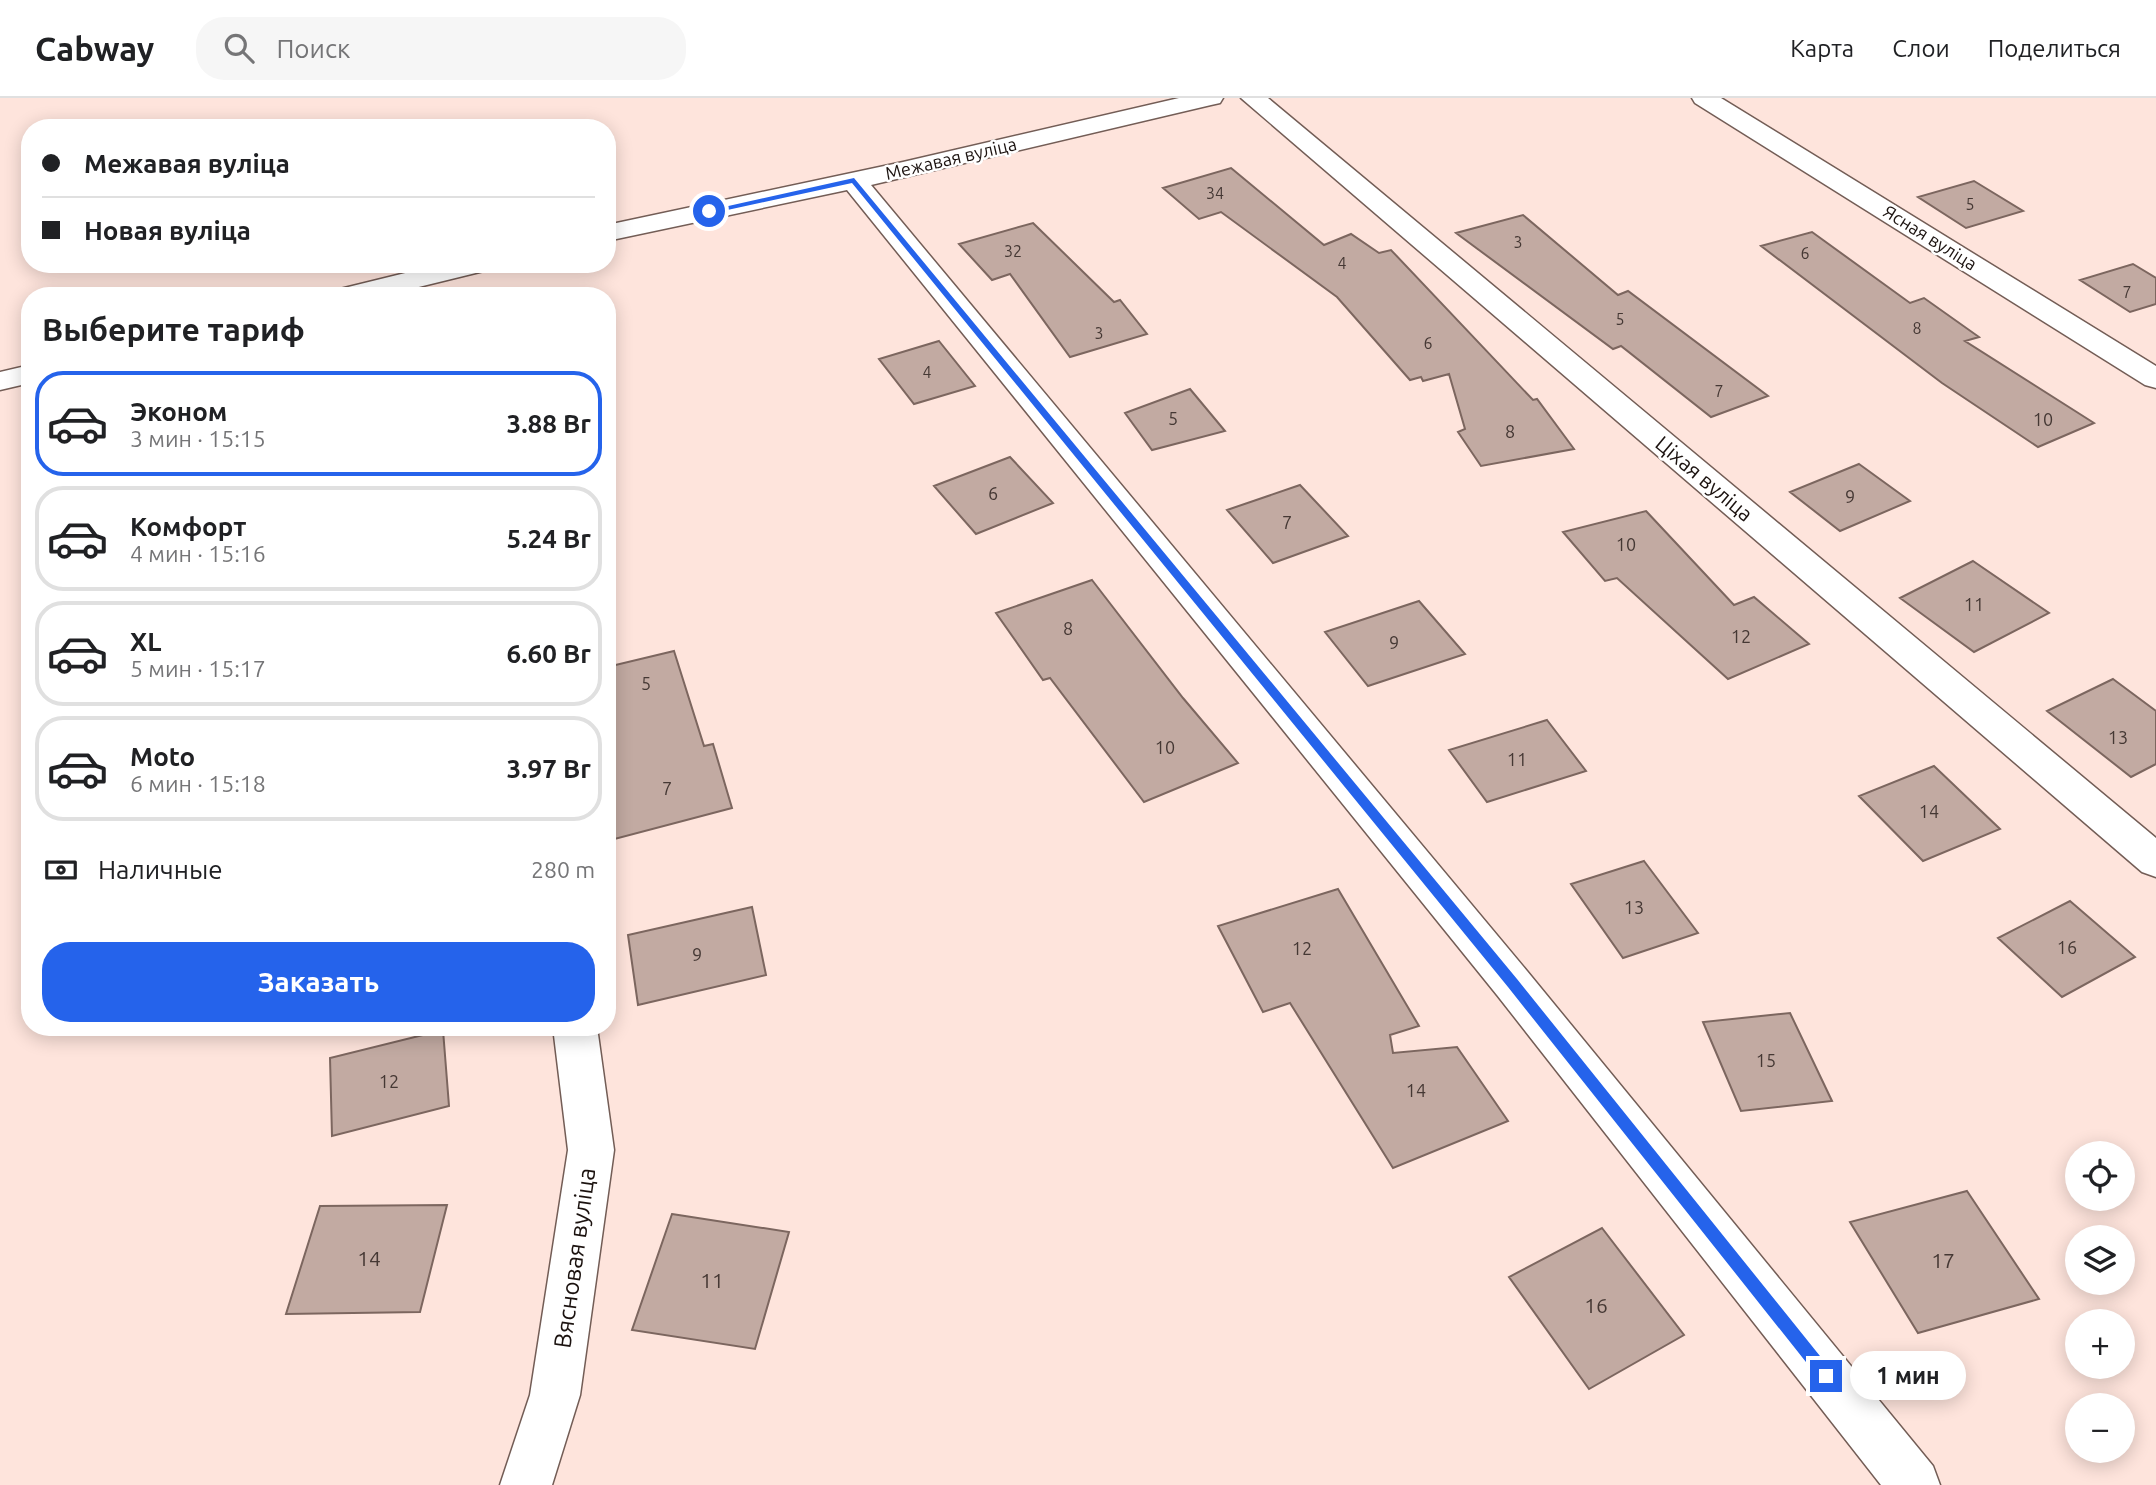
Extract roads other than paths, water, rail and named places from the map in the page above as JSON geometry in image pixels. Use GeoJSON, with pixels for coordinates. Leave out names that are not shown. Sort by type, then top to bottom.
{"type":"FeatureCollection","features":[{"type":"Feature","properties":{"kind":"street","name":"Межавая вуліца"},"geometry":{"type":"LineString","coordinates":[[616,231],[854,181],[1211,98]]}},
{"type":"Feature","properties":{"kind":"street","name":"Ціхая вуліца"},"geometry":{"type":"LineString","coordinates":[[1253,98],[2156,861]]}},
{"type":"Feature","properties":{"kind":"street","name":"Ясная вуліца"},"geometry":{"type":"LineString","coordinates":[[1704,98],[2156,379]]}},
{"type":"Feature","properties":{"kind":"street"},"geometry":{"type":"LineString","coordinates":[[854,181],[1512,983],[1914,1485]]}},
{"type":"Feature","properties":{"kind":"street"},"geometry":{"type":"LineString","coordinates":[[383,287],[441,273]]}},
{"type":"Feature","properties":{"kind":"street"},"geometry":{"type":"LineString","coordinates":[[0,381],[21,375]]}},
{"type":"Feature","properties":{"kind":"street","name":"Вясновая вуліца"},"geometry":{"type":"LineString","coordinates":[[526,1485],[555,1395],[591,1150],[576,1036]]}}]}
